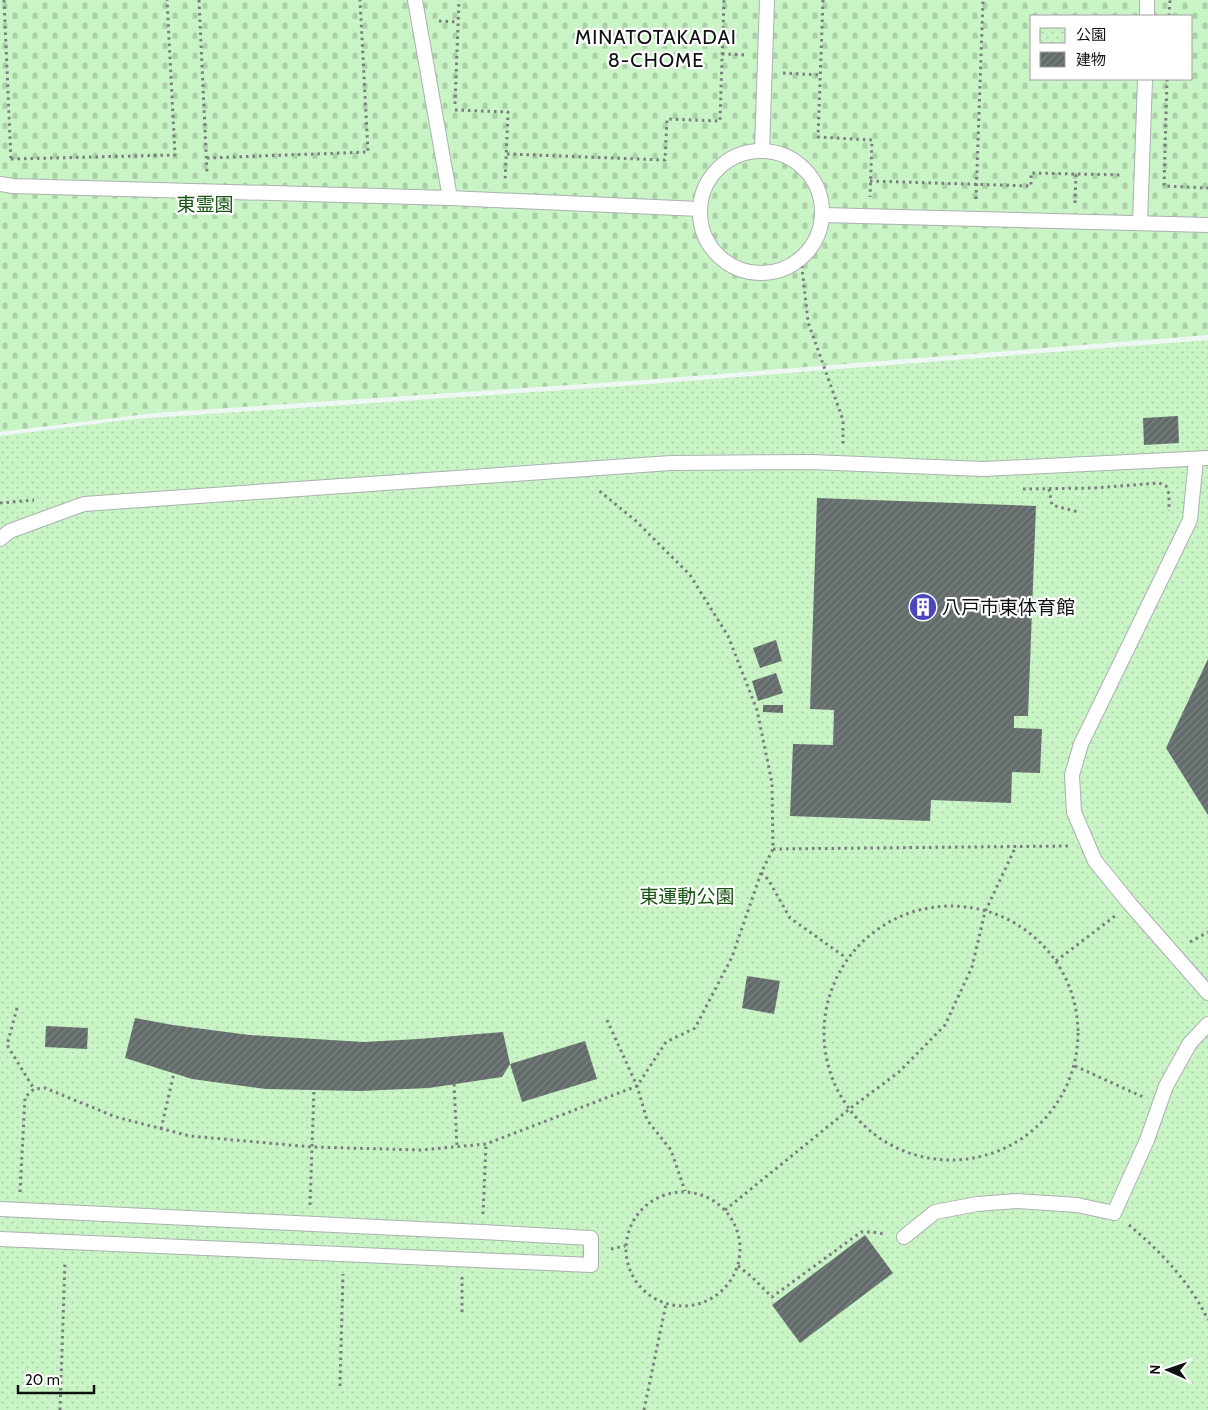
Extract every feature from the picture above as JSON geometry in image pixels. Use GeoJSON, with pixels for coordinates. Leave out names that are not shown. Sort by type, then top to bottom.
{"type":"FeatureCollection","features":[{"type":"Feature","properties":{"kind":"lane"},"geometry":{"type":"LineString","coordinates":[[414,0],[450,198]]}},
{"type":"Feature","properties":{"kind":"lane"},"geometry":{"type":"LineString","coordinates":[[762,150],[767,0]]}},
{"type":"Feature","properties":{"kind":"lane"},"geometry":{"type":"LineString","coordinates":[[1147,0],[1147,15]]}},
{"type":"Feature","properties":{"kind":"lane"},"geometry":{"type":"LineString","coordinates":[[1140,223],[1145,80]]}},
{"type":"Feature","properties":{"kind":"lane"},"geometry":{"type":"LineString","coordinates":[[762,150],[791,158],[803,167],[819,191],[822,215],[818,235],[811,248],[801,259],[789,267],[760,274],[731,266],[720,257],[710,246],[704,233],[700,209],[704,189],[711,176],[721,165],[734,157],[762,150]]}},
{"type":"Feature","properties":{"kind":"lane"},"geometry":{"type":"LineString","coordinates":[[0,184],[12,186],[450,198],[700,209]]}},
{"type":"Feature","properties":{"kind":"lane"},"geometry":{"type":"LineString","coordinates":[[822,215],[1208,225]]}},
{"type":"Feature","properties":{"kind":"lane"},"geometry":{"type":"LineString","coordinates":[[0,539],[10,531],[84,504],[672,463],[812,462],[983,469],[1202,459],[1190,520],[1081,744],[1072,775],[1074,812],[1095,861],[1208,993]]}},
{"type":"Feature","properties":{"kind":"lane"},"geometry":{"type":"LineString","coordinates":[[904,1237],[935,1212],[977,1204],[1026,1202],[1078,1205],[1114,1213],[1147,1140],[1166,1086],[1190,1043],[1208,1024]]}},
{"type":"Feature","properties":{"kind":"lane"},"geometry":{"type":"LineString","coordinates":[[0,1209],[591,1238],[591,1264],[0,1238]]}},
{"type":"Feature","properties":{"kind":"path"},"geometry":{"type":"LineString","coordinates":[[4,0],[11,159],[175,155],[167,0]]}},
{"type":"Feature","properties":{"kind":"path"},"geometry":{"type":"LineString","coordinates":[[199,0],[207,158],[368,152],[360,0]]}},
{"type":"Feature","properties":{"kind":"path"},"geometry":{"type":"LineString","coordinates":[[455,110],[459,0]]}},
{"type":"Feature","properties":{"kind":"path"},"geometry":{"type":"LineString","coordinates":[[507,154],[665,160],[667,119],[720,121],[724,0]]}},
{"type":"Feature","properties":{"kind":"path"},"geometry":{"type":"LineString","coordinates":[[823,0],[818,137],[872,140],[869,216]]}},
{"type":"Feature","properties":{"kind":"path"},"geometry":{"type":"LineString","coordinates":[[976,219],[983,0]]}},
{"type":"Feature","properties":{"kind":"path"},"geometry":{"type":"LineString","coordinates":[[1169,15],[1170,0]]}},
{"type":"Feature","properties":{"kind":"path"},"geometry":{"type":"LineString","coordinates":[[765,72],[820,75]]}},
{"type":"Feature","properties":{"kind":"path"},"geometry":{"type":"LineString","coordinates":[[1167,80],[1164,186],[1208,188]]}},
{"type":"Feature","properties":{"kind":"path"},"geometry":{"type":"LineString","coordinates":[[434,109],[508,112],[505,201]]}},
{"type":"Feature","properties":{"kind":"path"},"geometry":{"type":"LineString","coordinates":[[870,181],[1031,186],[1031,173],[1123,175],[1123,166]]}},
{"type":"Feature","properties":{"kind":"path"},"geometry":{"type":"LineString","coordinates":[[1075,221],[1076,174]]}},
{"type":"Feature","properties":{"kind":"path"},"geometry":{"type":"LineString","coordinates":[[801,259],[808,322],[843,420],[843,442]]}},
{"type":"Feature","properties":{"kind":"path"},"geometry":{"type":"LineString","coordinates":[[20,1196],[25,1097],[34,1089],[45,1088],[116,1116],[190,1136],[312,1148],[421,1150],[486,1144],[637,1086],[666,1042],[695,1028],[732,957],[761,873],[773,849],[772,783],[757,710],[728,636],[690,575],[636,521],[590,483]]}},
{"type":"Feature","properties":{"kind":"path"},"geometry":{"type":"LineString","coordinates":[[1020,489],[1159,483],[1166,486],[1169,494],[1169,520],[1190,520]]}},
{"type":"Feature","properties":{"kind":"path"},"geometry":{"type":"LineString","coordinates":[[1049,489],[1052,505],[1078,512]]}},
{"type":"Feature","properties":{"kind":"path"},"geometry":{"type":"LineString","coordinates":[[725,1210],[852,1107],[899,1072],[945,1025],[972,967],[985,912],[1016,846]]}},
{"type":"Feature","properties":{"kind":"path"},"geometry":{"type":"LineString","coordinates":[[773,849],[1088,846]]}},
{"type":"Feature","properties":{"kind":"path"},"geometry":{"type":"LineString","coordinates":[[761,873],[768,879],[790,918],[844,956]]}},
{"type":"Feature","properties":{"kind":"path"},"geometry":{"type":"LineString","coordinates":[[1056,961],[1130,904]]}},
{"type":"Feature","properties":{"kind":"path"},"geometry":{"type":"LineString","coordinates":[[942,909],[964,909],[985,912],[1025,930],[1042,944],[1056,961],[1067,980],[1075,1000],[1079,1022],[1079,1044],[1075,1066],[1068,1086],[1057,1106],[1026,1137],[1008,1148],[988,1156],[944,1160],[922,1156],[902,1149],[883,1138],[866,1124],[852,1107],[831,1068],[826,1046],[824,1023],[826,996],[844,956],[858,940],[877,925],[899,917],[942,909]]}},
{"type":"Feature","properties":{"kind":"path"},"geometry":{"type":"LineString","coordinates":[[17,1008],[6,1044],[34,1089]]}},
{"type":"Feature","properties":{"kind":"path"},"geometry":{"type":"LineString","coordinates":[[606,1020],[637,1086],[647,1120],[671,1150],[685,1191]]}},
{"type":"Feature","properties":{"kind":"path"},"geometry":{"type":"LineString","coordinates":[[1075,1066],[1159,1104]]}},
{"type":"Feature","properties":{"kind":"path"},"geometry":{"type":"LineString","coordinates":[[161,1129],[174,1073]]}},
{"type":"Feature","properties":{"kind":"path"},"geometry":{"type":"LineString","coordinates":[[454,1084],[457,1146]]}},
{"type":"Feature","properties":{"kind":"path"},"geometry":{"type":"LineString","coordinates":[[310,1201],[314,1090]]}},
{"type":"Feature","properties":{"kind":"path"},"geometry":{"type":"LineString","coordinates":[[482,1232],[486,1144]]}},
{"type":"Feature","properties":{"kind":"path"},"geometry":{"type":"LineString","coordinates":[[685,1191],[700,1194],[714,1200],[725,1210],[734,1222],[739,1236],[740,1251],[738,1266],[731,1280],[722,1291],[710,1300],[696,1305],[680,1306],[666,1304],[652,1298],[640,1288],[632,1276],[625,1246],[634,1218],[644,1206],[670,1192],[685,1191]]}},
{"type":"Feature","properties":{"kind":"path"},"geometry":{"type":"LineString","coordinates":[[1114,1213],[1147,1241],[1175,1270],[1200,1302],[1208,1320]]}},
{"type":"Feature","properties":{"kind":"path"},"geometry":{"type":"LineString","coordinates":[[738,1266],[772,1297],[861,1232],[904,1237]]}},
{"type":"Feature","properties":{"kind":"path"},"geometry":{"type":"LineString","coordinates":[[60,1410],[66,1241]]}},
{"type":"Feature","properties":{"kind":"path"},"geometry":{"type":"LineString","coordinates":[[340,1386],[344,1254]]}},
{"type":"Feature","properties":{"kind":"path"},"geometry":{"type":"LineString","coordinates":[[462,1298],[462,1315]]}},
{"type":"Feature","properties":{"kind":"path"},"geometry":{"type":"LineString","coordinates":[[644,1410],[666,1304]]}},
{"type":"Feature","properties":{"kind":"green space","name":"東霊園"},"geometry":{"type":"Polygon","coordinates":[[[0,0],[1208,0],[1208,335],[644,380],[155,413],[0,432],[0,0]]]}},
{"type":"Feature","properties":{"kind":"green space","name":"東運動公園"},"geometry":{"type":"Polygon","coordinates":[[[1208,340],[1208,1410],[0,1410],[0,436],[134,419],[623,386],[1208,340]]]}},
{"type":"Feature","properties":{"kind":"building"},"geometry":{"type":"Polygon","coordinates":[[[1178,416],[1179,443],[1144,445],[1143,418],[1178,416]]]}},
{"type":"Feature","properties":{"kind":"building","name":"八戸市東体育館"},"geometry":{"type":"Polygon","coordinates":[[[817,498],[1036,506],[1028,716],[1014,716],[1014,728],[1042,729],[1040,773],[1012,772],[1011,803],[931,800],[930,821],[790,816],[793,744],[833,745],[834,710],[810,709],[817,498]]]}},
{"type":"Feature","properties":{"kind":"building"},"geometry":{"type":"Polygon","coordinates":[[[776,640],[782,661],[760,668],[753,648],[776,640]]]}},
{"type":"Feature","properties":{"kind":"building"},"geometry":{"type":"Polygon","coordinates":[[[1208,659],[1208,815],[1166,748],[1208,659]]]}},
{"type":"Feature","properties":{"kind":"building"},"geometry":{"type":"Polygon","coordinates":[[[776,673],[783,693],[758,701],[752,681],[776,673]]]}},
{"type":"Feature","properties":{"kind":"building"},"geometry":{"type":"Polygon","coordinates":[[[763,705],[783,705],[783,713],[763,712],[763,705]]]}},
{"type":"Feature","properties":{"kind":"building"},"geometry":{"type":"Polygon","coordinates":[[[747,976],[780,981],[774,1014],[742,1008],[747,976]]]}},
{"type":"Feature","properties":{"kind":"building"},"geometry":{"type":"Polygon","coordinates":[[[135,1018],[249,1035],[364,1042],[503,1032],[510,1064],[502,1077],[429,1088],[360,1091],[266,1089],[192,1079],[125,1058],[135,1018]]]}},
{"type":"Feature","properties":{"kind":"building"},"geometry":{"type":"Polygon","coordinates":[[[46,1026],[88,1028],[87,1049],[45,1047],[46,1026]]]}},
{"type":"Feature","properties":{"kind":"building"},"geometry":{"type":"Polygon","coordinates":[[[585,1041],[597,1079],[522,1102],[510,1064],[585,1041]]]}},
{"type":"Feature","properties":{"kind":"building"},"geometry":{"type":"Polygon","coordinates":[[[865,1235],[893,1273],[800,1343],[772,1305],[865,1235]]]}},
{"type":"Feature","properties":{"kind":"place","name":"八戸市東体育館"},"geometry":{"type":"Point","coordinates":[923,607]}},
{"type":"Feature","properties":{"kind":"district","name":"MINATOTAKADAI 8-CHOME"},"geometry":{"type":"Point","coordinates":[656,48]}}]}
